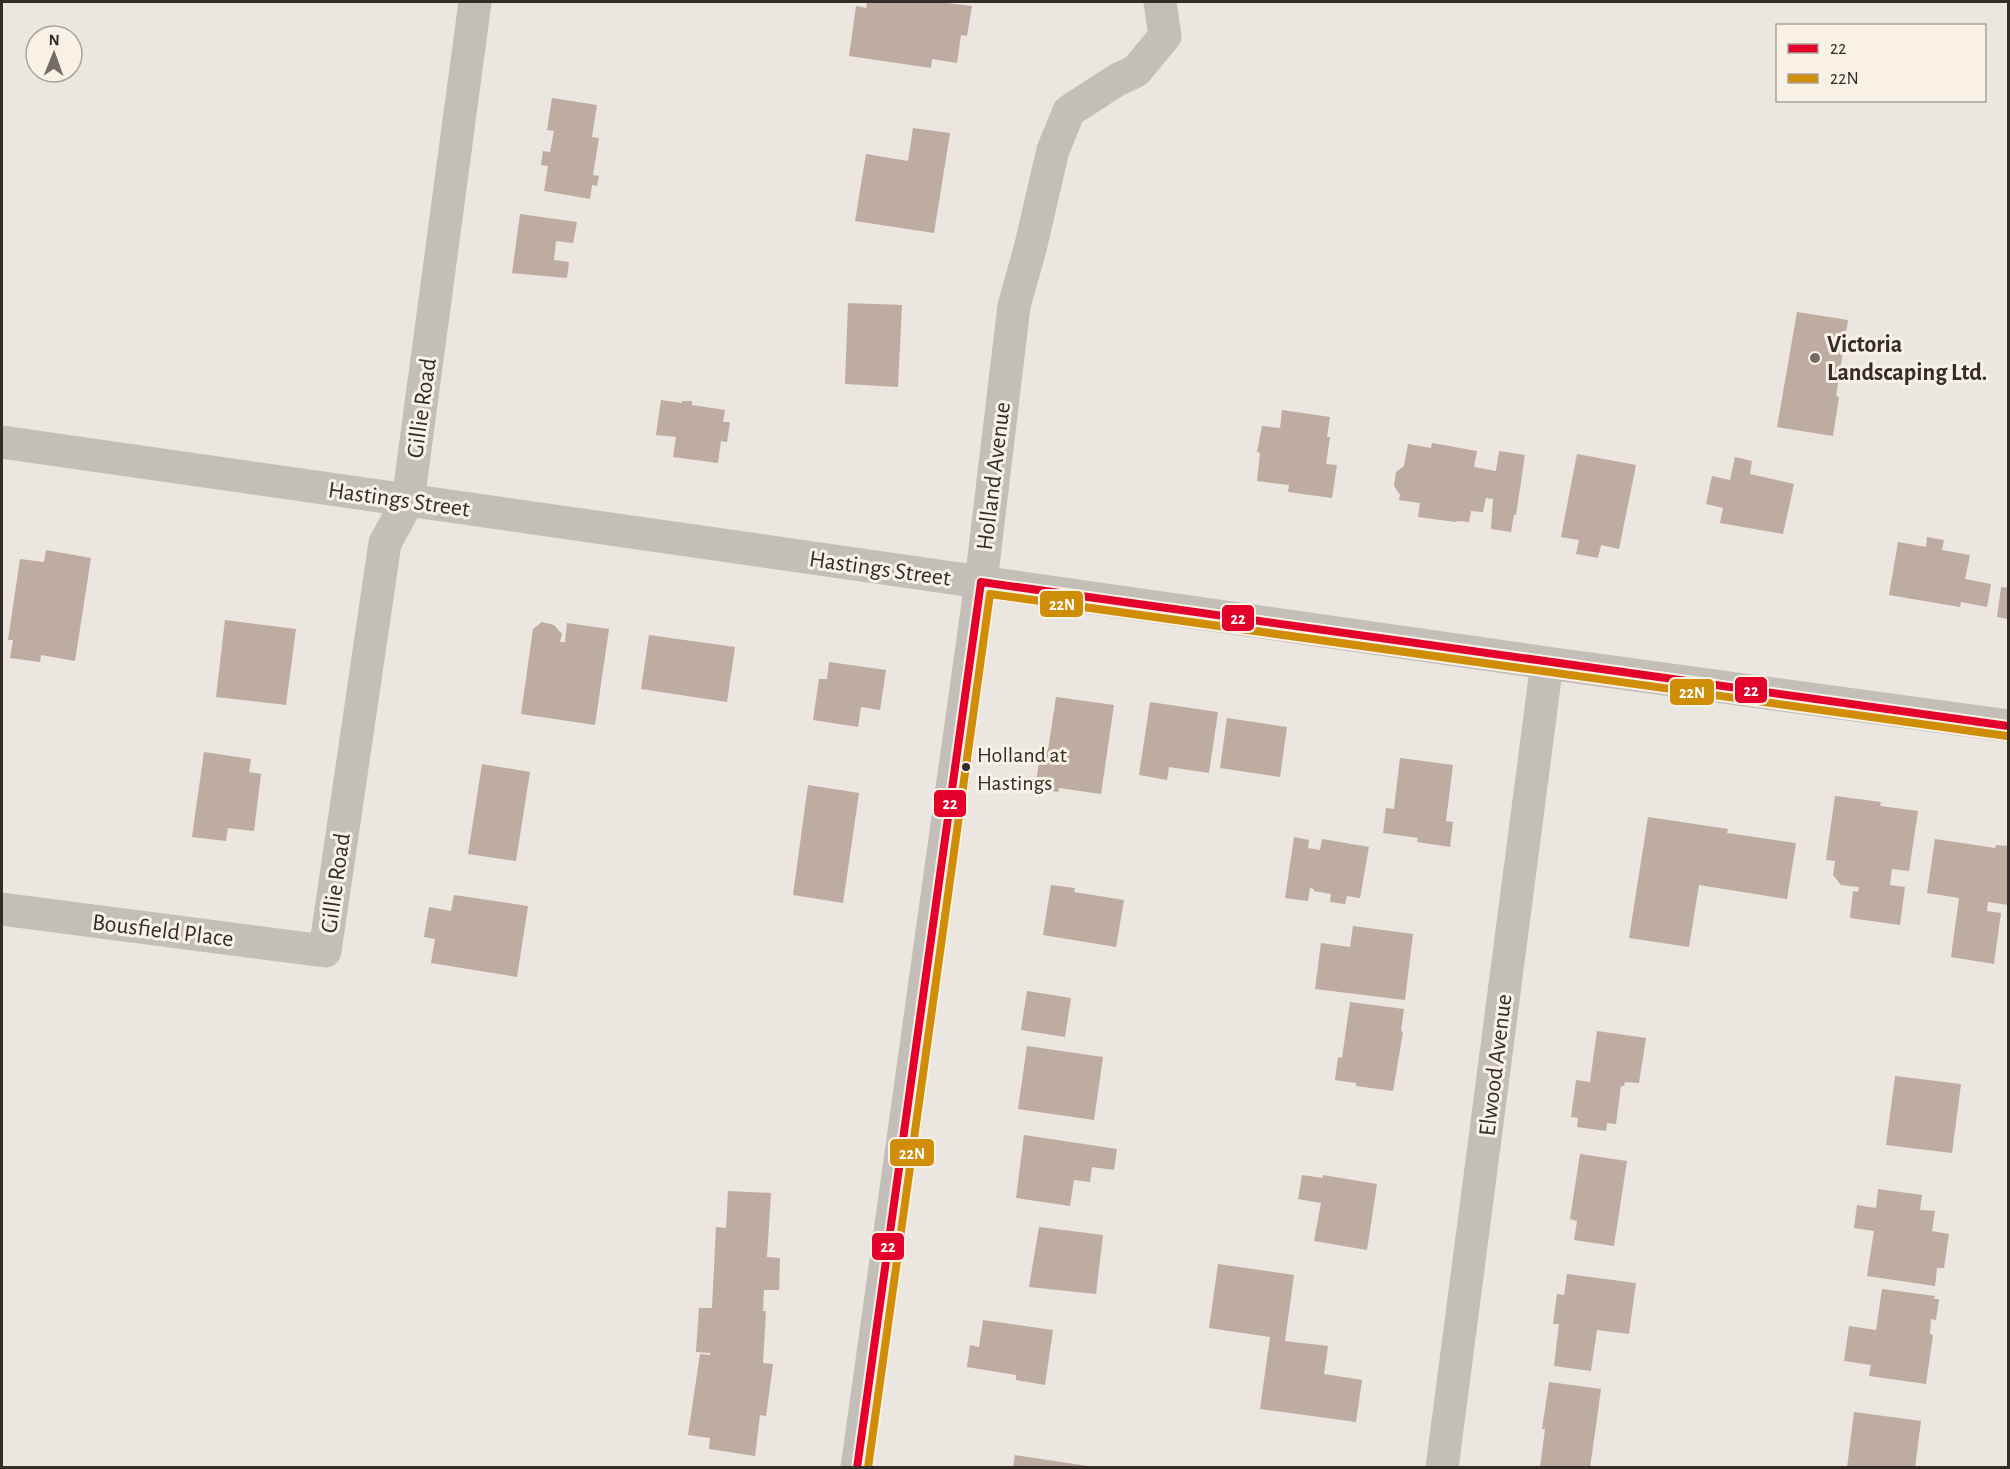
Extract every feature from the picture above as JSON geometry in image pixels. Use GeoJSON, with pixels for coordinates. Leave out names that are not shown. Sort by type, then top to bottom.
{"type":"FeatureCollection","features":[{"type":"Feature","properties":{"kind":"street","name":"Gillie Road"},"geometry":{"type":"LineString","coordinates":[[324,951],[385,543],[408,501],[476,2]]}},
{"type":"Feature","properties":{"kind":"street","name":"Holland Avenue"},"geometry":{"type":"LineString","coordinates":[[857,1467],[981,582],[1014,306],[1053,150],[1069,111],[1117,80],[1136,71],[1165,36],[1160,2]]}},
{"type":"Feature","properties":{"kind":"street","name":"Hastings Street"},"geometry":{"type":"LineString","coordinates":[[2,441],[1547,663],[2008,726]]}},
{"type":"Feature","properties":{"kind":"street","name":"Elwood Avenue"},"geometry":{"type":"LineString","coordinates":[[1442,1467],[1547,663]]}},
{"type":"Feature","properties":{"kind":"street","name":"Bousfield Place"},"geometry":{"type":"LineString","coordinates":[[2,909],[324,951]]}},
{"type":"Feature","properties":{"kind":"building"},"geometry":{"type":"Polygon","coordinates":[[[867,2],[938,2],[972,6],[967,36],[961,35],[957,63],[932,59],[931,68],[849,56],[856,6],[866,8],[867,2]]]}},
{"type":"Feature","properties":{"kind":"building"},"geometry":{"type":"Polygon","coordinates":[[[552,98],[597,105],[592,137],[599,138],[593,175],[599,176],[597,186],[592,185],[590,199],[544,191],[548,166],[541,165],[543,151],[550,152],[554,131],[547,130],[552,98]]]}},
{"type":"Feature","properties":{"kind":"building"},"geometry":{"type":"Polygon","coordinates":[[[913,128],[950,133],[934,233],[855,221],[866,154],[908,161],[913,128]]]}},
{"type":"Feature","properties":{"kind":"building"},"geometry":{"type":"Polygon","coordinates":[[[520,214],[577,222],[573,243],[556,241],[554,260],[569,262],[567,278],[512,273],[520,214]]]}},
{"type":"Feature","properties":{"kind":"building"},"geometry":{"type":"Polygon","coordinates":[[[848,303],[902,305],[898,387],[845,384],[848,303]]]}},
{"type":"Feature","properties":{"kind":"building","name":"Victoria Landscaping Ltd."},"geometry":{"type":"Polygon","coordinates":[[[1797,312],[1848,320],[1836,396],[1839,397],[1833,436],[1777,427],[1797,312]]]}},
{"type":"Feature","properties":{"kind":"building"},"geometry":{"type":"Polygon","coordinates":[[[661,400],[682,403],[682,401],[692,401],[692,405],[725,410],[723,422],[730,422],[727,442],[721,441],[718,463],[673,457],[676,437],[656,435],[661,400]]]}},
{"type":"Feature","properties":{"kind":"building"},"geometry":{"type":"Polygon","coordinates":[[[1282,410],[1330,417],[1326,464],[1337,465],[1332,498],[1288,492],[1289,485],[1257,481],[1260,453],[1257,452],[1262,426],[1280,428],[1282,410]]]}},
{"type":"Feature","properties":{"kind":"building"},"geometry":{"type":"Polygon","coordinates":[[[1432,443],[1477,451],[1474,467],[1496,471],[1499,451],[1525,455],[1516,515],[1514,515],[1511,532],[1491,529],[1493,499],[1486,498],[1483,512],[1471,511],[1469,522],[1418,517],[1420,503],[1399,500],[1400,495],[1394,486],[1396,472],[1404,466],[1408,444],[1431,448],[1432,443]]]}},
{"type":"Feature","properties":{"kind":"building"},"geometry":{"type":"Polygon","coordinates":[[[1577,454],[1636,465],[1619,549],[1601,545],[1598,558],[1576,554],[1579,540],[1561,537],[1577,454]]]}},
{"type":"Feature","properties":{"kind":"building"},"geometry":{"type":"Polygon","coordinates":[[[1735,457],[1752,461],[1750,474],[1794,484],[1783,534],[1720,523],[1723,508],[1706,504],[1712,476],[1730,480],[1735,457]]]}},
{"type":"Feature","properties":{"kind":"building"},"geometry":{"type":"Polygon","coordinates":[[[1927,537],[1944,540],[1942,550],[1970,555],[1965,579],[1991,584],[1987,607],[1961,602],[1960,607],[1889,595],[1898,542],[1926,547],[1927,537]]]}},
{"type":"Feature","properties":{"kind":"building"},"geometry":{"type":"Polygon","coordinates":[[[46,550],[91,558],[75,661],[41,655],[40,662],[10,658],[13,640],[8,640],[20,559],[44,562],[46,550]]]}},
{"type":"Feature","properties":{"kind":"building"},"geometry":{"type":"Polygon","coordinates":[[[2001,587],[2008,588],[2008,619],[1997,617],[2001,587]]]}},
{"type":"Feature","properties":{"kind":"building"},"geometry":{"type":"Polygon","coordinates":[[[225,620],[296,629],[286,705],[216,697],[225,620]]]}},
{"type":"Feature","properties":{"kind":"building"},"geometry":{"type":"Polygon","coordinates":[[[542,622],[554,625],[562,634],[560,642],[565,642],[567,623],[609,629],[595,725],[521,714],[533,629],[542,622]]]}},
{"type":"Feature","properties":{"kind":"building"},"geometry":{"type":"Polygon","coordinates":[[[649,635],[735,647],[727,702],[641,689],[649,635]]]}},
{"type":"Feature","properties":{"kind":"building"},"geometry":{"type":"Polygon","coordinates":[[[829,662],[886,670],[880,710],[861,707],[858,727],[813,720],[819,679],[827,679],[829,662]]]}},
{"type":"Feature","properties":{"kind":"building"},"geometry":{"type":"Polygon","coordinates":[[[1056,697],[1114,705],[1101,794],[1059,788],[1058,792],[1035,789],[1041,749],[1048,750],[1056,697]]]}},
{"type":"Feature","properties":{"kind":"building"},"geometry":{"type":"Polygon","coordinates":[[[1150,702],[1218,712],[1209,773],[1169,767],[1167,780],[1139,775],[1150,702]]]}},
{"type":"Feature","properties":{"kind":"building"},"geometry":{"type":"Polygon","coordinates":[[[1227,718],[1287,727],[1280,777],[1220,768],[1227,718]]]}},
{"type":"Feature","properties":{"kind":"building"},"geometry":{"type":"Polygon","coordinates":[[[204,752],[251,759],[249,772],[261,774],[254,831],[228,828],[226,841],[192,837],[204,752]]]}},
{"type":"Feature","properties":{"kind":"building"},"geometry":{"type":"Polygon","coordinates":[[[1400,758],[1453,765],[1446,821],[1453,822],[1450,847],[1417,842],[1418,838],[1383,833],[1386,808],[1394,809],[1400,758]]]}},
{"type":"Feature","properties":{"kind":"building"},"geometry":{"type":"Polygon","coordinates":[[[482,764],[530,772],[516,861],[468,854],[482,764]]]}},
{"type":"Feature","properties":{"kind":"building"},"geometry":{"type":"Polygon","coordinates":[[[808,785],[859,793],[843,903],[793,895],[808,785]]]}},
{"type":"Feature","properties":{"kind":"building"},"geometry":{"type":"Polygon","coordinates":[[[1835,796],[1881,802],[1880,806],[1918,811],[1909,871],[1892,869],[1890,885],[1905,887],[1900,925],[1850,918],[1853,891],[1858,892],[1859,887],[1841,885],[1833,875],[1835,861],[1826,860],[1835,796]]]}},
{"type":"Feature","properties":{"kind":"building"},"geometry":{"type":"Polygon","coordinates":[[[1648,817],[1728,829],[1727,833],[1796,843],[1787,899],[1699,885],[1689,947],[1629,938],[1648,817]]]}},
{"type":"Feature","properties":{"kind":"building"},"geometry":{"type":"Polygon","coordinates":[[[1294,837],[1309,840],[1308,848],[1320,850],[1322,839],[1369,847],[1360,898],[1347,896],[1345,904],[1330,902],[1331,894],[1310,888],[1308,901],[1285,898],[1294,837]]]}},
{"type":"Feature","properties":{"kind":"building"},"geometry":{"type":"Polygon","coordinates":[[[1935,839],[1995,848],[1996,845],[2008,846],[2008,905],[1988,902],[1987,911],[2001,913],[1994,964],[1951,957],[1959,898],[1927,893],[1935,839]]]}},
{"type":"Feature","properties":{"kind":"building"},"geometry":{"type":"Polygon","coordinates":[[[1051,885],[1075,888],[1074,892],[1124,900],[1116,947],[1043,935],[1051,885]]]}},
{"type":"Feature","properties":{"kind":"building"},"geometry":{"type":"Polygon","coordinates":[[[454,895],[528,906],[517,977],[431,963],[435,939],[424,937],[429,907],[451,911],[454,895]]]}},
{"type":"Feature","properties":{"kind":"building"},"geometry":{"type":"Polygon","coordinates":[[[1353,926],[1413,934],[1405,1000],[1315,989],[1321,943],[1350,947],[1353,926]]]}},
{"type":"Feature","properties":{"kind":"building"},"geometry":{"type":"Polygon","coordinates":[[[1027,991],[1071,998],[1065,1037],[1021,1030],[1027,991]]]}},
{"type":"Feature","properties":{"kind":"building"},"geometry":{"type":"Polygon","coordinates":[[[1350,1002],[1404,1009],[1401,1031],[1403,1032],[1393,1091],[1356,1086],[1356,1083],[1335,1080],[1338,1057],[1342,1058],[1350,1002]]]}},
{"type":"Feature","properties":{"kind":"building"},"geometry":{"type":"Polygon","coordinates":[[[1597,1031],[1646,1038],[1639,1083],[1625,1082],[1624,1086],[1621,1086],[1616,1124],[1607,1123],[1606,1131],[1577,1127],[1578,1118],[1571,1117],[1576,1080],[1590,1082],[1597,1031]]]}},
{"type":"Feature","properties":{"kind":"building"},"geometry":{"type":"Polygon","coordinates":[[[1027,1046],[1103,1057],[1094,1120],[1018,1109],[1027,1046]]]}},
{"type":"Feature","properties":{"kind":"building"},"geometry":{"type":"Polygon","coordinates":[[[1895,1076],[1961,1084],[1952,1153],[1886,1145],[1895,1076]]]}},
{"type":"Feature","properties":{"kind":"building"},"geometry":{"type":"Polygon","coordinates":[[[1024,1135],[1117,1149],[1114,1170],[1092,1167],[1090,1182],[1074,1180],[1070,1206],[1016,1198],[1024,1135]]]}},
{"type":"Feature","properties":{"kind":"building"},"geometry":{"type":"Polygon","coordinates":[[[1580,1154],[1627,1161],[1614,1246],[1574,1240],[1577,1221],[1570,1219],[1580,1154]]]}},
{"type":"Feature","properties":{"kind":"building"},"geometry":{"type":"Polygon","coordinates":[[[1302,1175],[1323,1178],[1323,1175],[1377,1184],[1367,1250],[1314,1241],[1321,1203],[1298,1199],[1302,1175]]]}},
{"type":"Feature","properties":{"kind":"building"},"geometry":{"type":"Polygon","coordinates":[[[1878,1189],[1922,1195],[1920,1210],[1935,1211],[1932,1231],[1949,1234],[1944,1268],[1937,1268],[1935,1286],[1867,1276],[1874,1231],[1854,1228],[1857,1205],[1876,1208],[1878,1189]]]}},
{"type":"Feature","properties":{"kind":"building"},"geometry":{"type":"Polygon","coordinates":[[[728,1191],[771,1193],[767,1257],[780,1258],[779,1290],[764,1290],[763,1311],[766,1311],[763,1363],[773,1364],[766,1416],[760,1415],[755,1456],[709,1449],[710,1438],[688,1435],[700,1354],[710,1355],[710,1353],[696,1352],[699,1308],[712,1308],[716,1227],[726,1228],[728,1191]]]}},
{"type":"Feature","properties":{"kind":"building"},"geometry":{"type":"Polygon","coordinates":[[[1039,1227],[1103,1235],[1096,1294],[1029,1287],[1039,1227]]]}},
{"type":"Feature","properties":{"kind":"building"},"geometry":{"type":"Polygon","coordinates":[[[1218,1264],[1294,1275],[1285,1341],[1328,1346],[1324,1374],[1362,1380],[1356,1422],[1260,1409],[1270,1337],[1209,1328],[1218,1264]]]}},
{"type":"Feature","properties":{"kind":"building"},"geometry":{"type":"Polygon","coordinates":[[[1567,1274],[1636,1283],[1629,1334],[1597,1330],[1591,1371],[1554,1366],[1559,1324],[1553,1324],[1557,1294],[1564,1295],[1567,1274]]]}},
{"type":"Feature","properties":{"kind":"building"},"geometry":{"type":"Polygon","coordinates":[[[1882,1289],[1935,1296],[1934,1299],[1939,1299],[1936,1320],[1931,1319],[1930,1334],[1933,1335],[1926,1384],[1869,1376],[1871,1365],[1844,1361],[1849,1326],[1876,1330],[1882,1289]]]}},
{"type":"Feature","properties":{"kind":"building"},"geometry":{"type":"Polygon","coordinates":[[[983,1320],[1053,1330],[1045,1385],[1016,1380],[1016,1375],[967,1367],[970,1345],[979,1347],[983,1320]]]}},
{"type":"Feature","properties":{"kind":"building"},"geometry":{"type":"Polygon","coordinates":[[[1549,1382],[1601,1389],[1590,1468],[1540,1468],[1545,1429],[1542,1429],[1549,1382]]]}},
{"type":"Feature","properties":{"kind":"building"},"geometry":{"type":"Polygon","coordinates":[[[1854,1412],[1921,1421],[1915,1468],[1847,1468],[1854,1412]]]}},
{"type":"Feature","properties":{"kind":"building"},"geometry":{"type":"Polygon","coordinates":[[[1015,1455],[1088,1466],[1088,1468],[1013,1468],[1015,1455]]]}},
{"type":"Feature","properties":{"kind":"transit line","name":"22"},"geometry":{"type":"LineString","coordinates":[[981,582],[2008,726]]}},
{"type":"Feature","properties":{"kind":"transit line","name":"22"},"geometry":{"type":"LineString","coordinates":[[857,1468],[981,582]]}},
{"type":"Feature","properties":{"kind":"transit line","name":"22N"},"geometry":{"type":"LineString","coordinates":[[868,1468],[990,594],[2007,736]]}},
{"type":"Feature","properties":{"kind":"place","name":"Victoria Landscaping Ltd."},"geometry":{"type":"Point","coordinates":[1815,358]}},
{"type":"Feature","properties":{"kind":"place","name":"Holland at Hastings"},"geometry":{"type":"Point","coordinates":[966,767]}}]}
